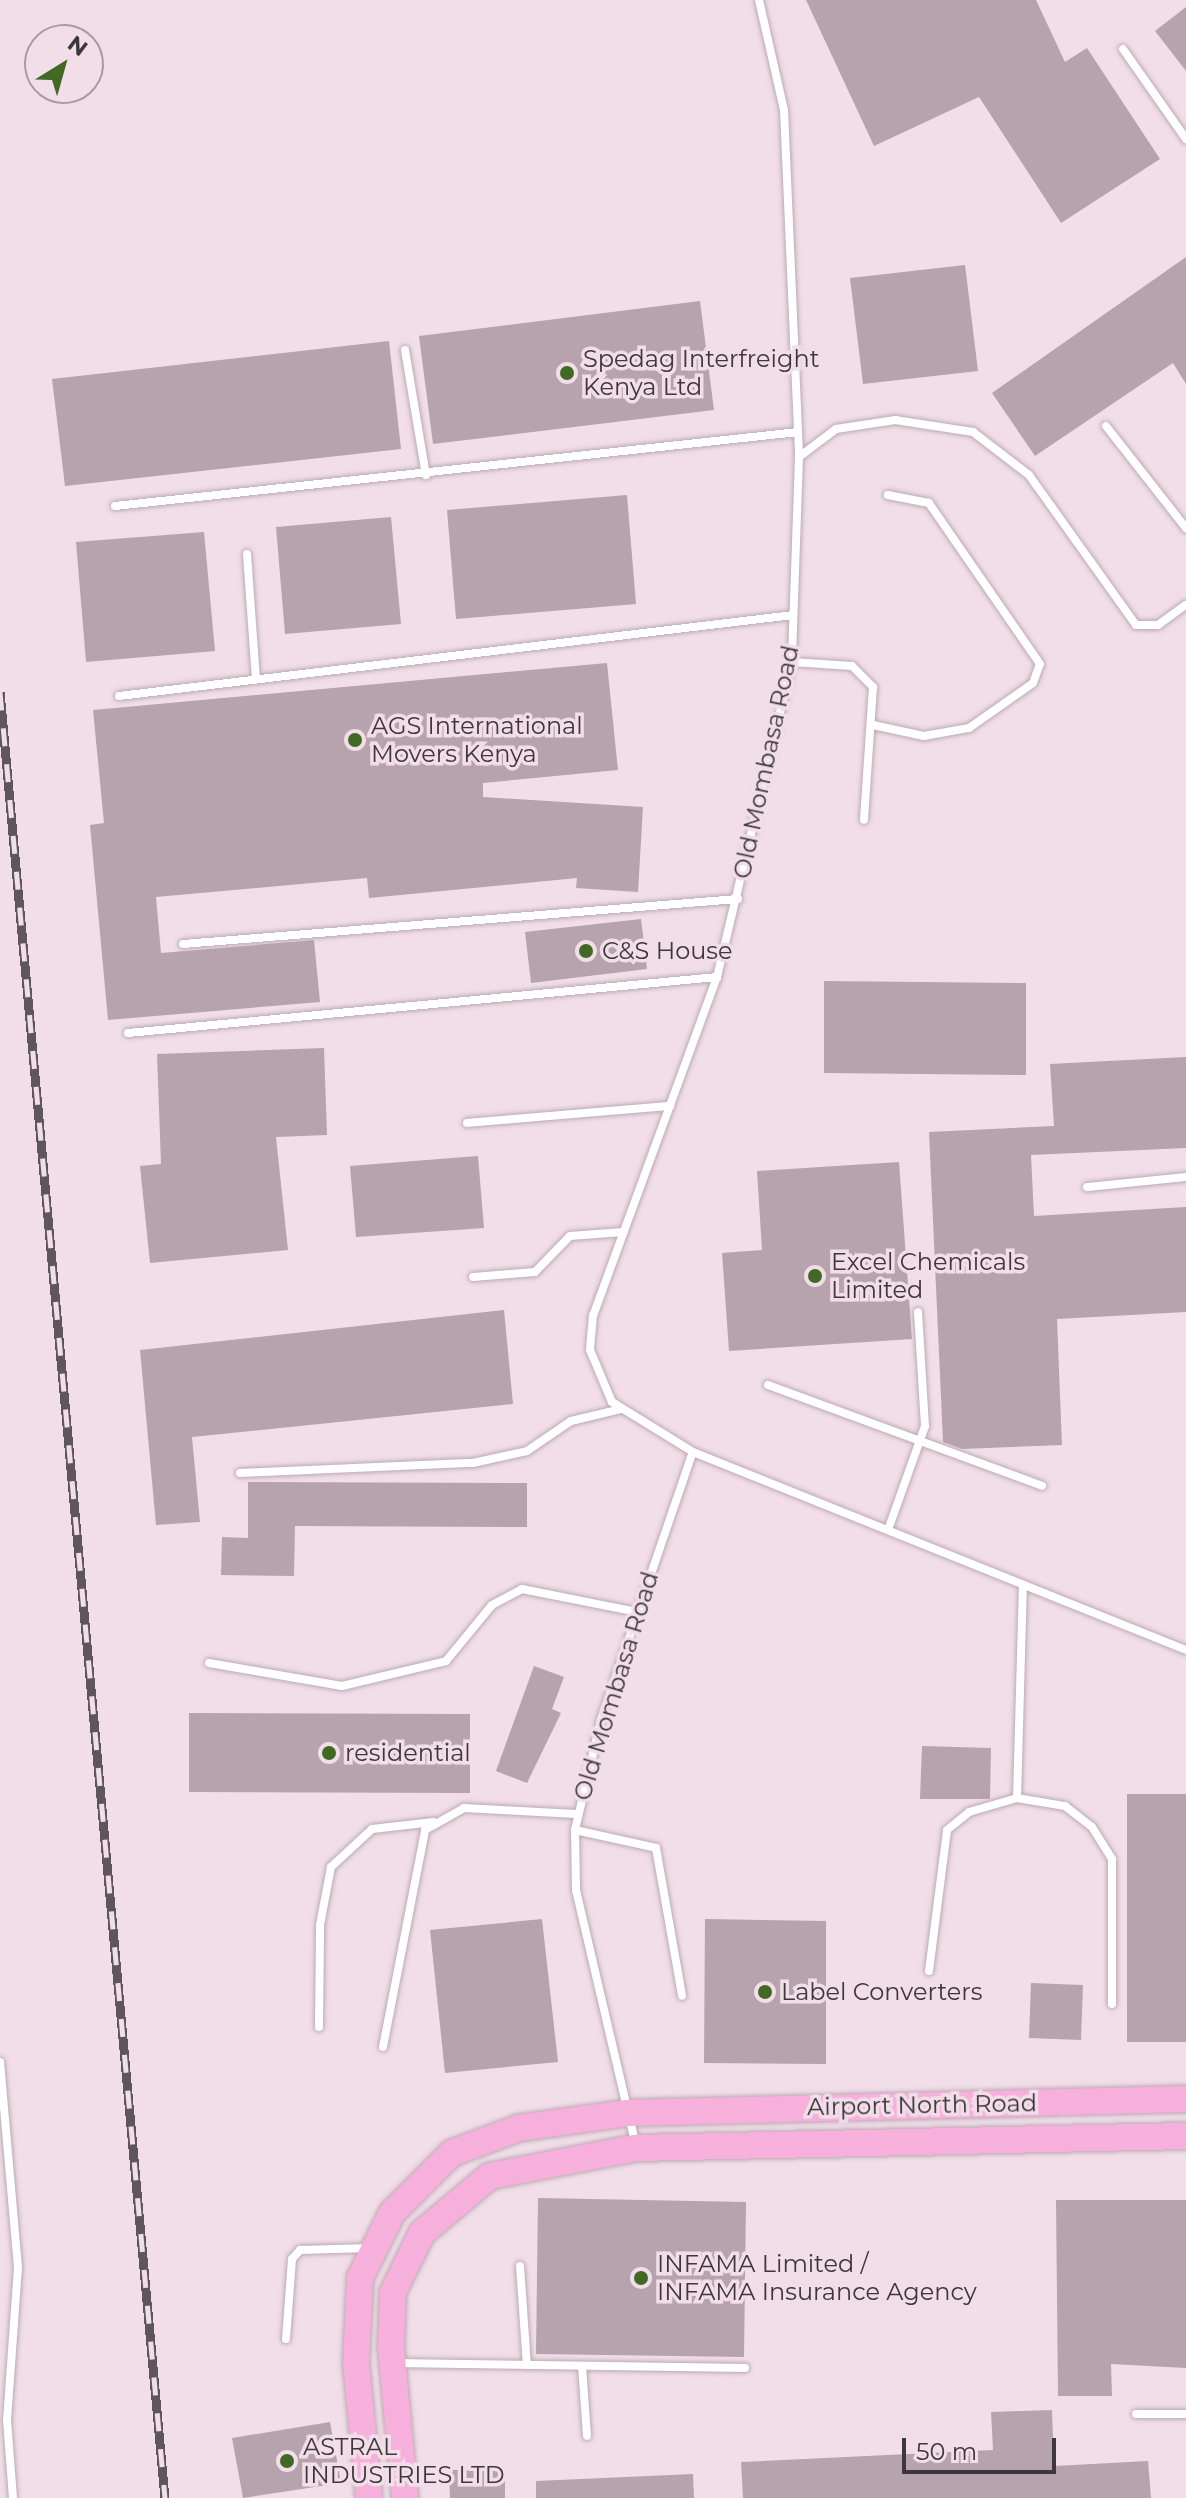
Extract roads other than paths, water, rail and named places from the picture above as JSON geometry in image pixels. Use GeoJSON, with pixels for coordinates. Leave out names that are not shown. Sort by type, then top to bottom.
{"type":"FeatureCollection","features":[{"type":"Feature","properties":{"kind":"main road","name":"Airport North Road"},"geometry":{"type":"LineString","coordinates":[[627,2113],[1186,2099]]}},
{"type":"Feature","properties":{"kind":"main road"},"geometry":{"type":"LineString","coordinates":[[369,2498],[355,2323],[371,2248],[407,2194],[452,2153],[519,2128],[627,2113]]}},
{"type":"Feature","properties":{"kind":"main road","name":"Airport North Road"},"geometry":{"type":"LineString","coordinates":[[636,2148],[1186,2136]]}},
{"type":"Feature","properties":{"kind":"main road"},"geometry":{"type":"LineString","coordinates":[[405,2498],[392,2362],[393,2292],[422,2233],[446,2206],[507,2169],[636,2148]]}},
{"type":"Feature","properties":{"kind":"lane","name":"Old Mombasa Road"},"geometry":{"type":"LineString","coordinates":[[759,0],[784,110],[799,457],[792,662],[717,977],[593,1315],[590,1350],[598,1379],[621,1409],[693,1452],[1186,1650]]}},
{"type":"Feature","properties":{"kind":"lane"},"geometry":{"type":"LineString","coordinates":[[1123,49],[1186,139]]}},
{"type":"Feature","properties":{"kind":"lane"},"geometry":{"type":"LineString","coordinates":[[405,350],[426,475]]}},
{"type":"Feature","properties":{"kind":"lane"},"geometry":{"type":"LineString","coordinates":[[799,457],[836,429],[895,420],[973,432],[1029,475],[1136,625],[1158,625],[1186,605]]}},
{"type":"Feature","properties":{"kind":"lane"},"geometry":{"type":"LineString","coordinates":[[1106,426],[1186,528]]}},
{"type":"Feature","properties":{"kind":"lane"},"geometry":{"type":"LineString","coordinates":[[115,506],[426,475],[798,432]]}},
{"type":"Feature","properties":{"kind":"lane"},"geometry":{"type":"LineString","coordinates":[[873,725],[924,736],[969,728],[1033,683],[1040,664],[929,503],[888,495]]}},
{"type":"Feature","properties":{"kind":"lane"},"geometry":{"type":"LineString","coordinates":[[247,554],[256,679]]}},
{"type":"Feature","properties":{"kind":"lane"},"geometry":{"type":"LineString","coordinates":[[119,696],[793,615]]}},
{"type":"Feature","properties":{"kind":"lane"},"geometry":{"type":"LineString","coordinates":[[792,662],[861,670],[873,687],[873,725],[864,820]]}},
{"type":"Feature","properties":{"kind":"lane"},"geometry":{"type":"LineString","coordinates":[[183,944],[738,899]]}},
{"type":"Feature","properties":{"kind":"lane"},"geometry":{"type":"LineString","coordinates":[[128,1033],[717,977]]}},
{"type":"Feature","properties":{"kind":"lane"},"geometry":{"type":"LineString","coordinates":[[467,1123],[670,1106]]}},
{"type":"Feature","properties":{"kind":"lane"},"geometry":{"type":"LineString","coordinates":[[1087,1187],[1186,1177]]}},
{"type":"Feature","properties":{"kind":"lane"},"geometry":{"type":"LineString","coordinates":[[473,1277],[535,1272],[570,1236],[623,1232]]}},
{"type":"Feature","properties":{"kind":"lane"},"geometry":{"type":"LineString","coordinates":[[888,1530],[923,1442],[918,1312]]}},
{"type":"Feature","properties":{"kind":"lane"},"geometry":{"type":"LineString","coordinates":[[768,1385],[1042,1486]]}},
{"type":"Feature","properties":{"kind":"lane"},"geometry":{"type":"LineString","coordinates":[[240,1473],[473,1463],[527,1451],[571,1421],[621,1409]]}},
{"type":"Feature","properties":{"kind":"lane","name":"Old Mombasa Road"},"geometry":{"type":"LineString","coordinates":[[636,2148],[576,1891],[576,1814],[637,1612],[693,1452]]}},
{"type":"Feature","properties":{"kind":"lane"},"geometry":{"type":"LineString","coordinates":[[1017,1798],[1023,1585]]}},
{"type":"Feature","properties":{"kind":"lane"},"geometry":{"type":"LineString","coordinates":[[209,1663],[342,1686],[446,1661],[492,1605],[522,1589],[637,1612]]}},
{"type":"Feature","properties":{"kind":"lane"},"geometry":{"type":"LineString","coordinates":[[929,1971],[947,1830],[969,1812],[1017,1798],[1065,1806],[1092,1827],[1112,1859],[1112,2004]]}},
{"type":"Feature","properties":{"kind":"lane"},"geometry":{"type":"LineString","coordinates":[[319,2027],[320,1925],[331,1867],[372,1829],[435,1822],[487,1806],[576,1814]]}},
{"type":"Feature","properties":{"kind":"lane"},"geometry":{"type":"LineString","coordinates":[[383,2047],[417,1845],[435,1822]]}},
{"type":"Feature","properties":{"kind":"lane"},"geometry":{"type":"LineString","coordinates":[[575,1830],[656,1848],[682,1996]]}},
{"type":"Feature","properties":{"kind":"lane"},"geometry":{"type":"LineString","coordinates":[[0,2062],[18,2267],[7,2420],[13,2498]]}},
{"type":"Feature","properties":{"kind":"lane"},"geometry":{"type":"LineString","coordinates":[[286,2339],[292,2259],[300,2250],[371,2248]]}},
{"type":"Feature","properties":{"kind":"lane"},"geometry":{"type":"LineString","coordinates":[[520,2266],[527,2365]]}},
{"type":"Feature","properties":{"kind":"lane"},"geometry":{"type":"LineString","coordinates":[[392,2362],[745,2368]]}},
{"type":"Feature","properties":{"kind":"lane"},"geometry":{"type":"LineString","coordinates":[[582,2366],[587,2436]]}},
{"type":"Feature","properties":{"kind":"lane"},"geometry":{"type":"LineString","coordinates":[[1136,2414],[1186,2414]]}},
{"type":"Feature","properties":{"kind":"railway"},"geometry":{"type":"LineString","coordinates":[[0,692],[165,2498]]}},
{"type":"Feature","properties":{"kind":"place","name":"Spedag Interfreight Kenya Ltd"},"geometry":{"type":"Point","coordinates":[567,373]}},
{"type":"Feature","properties":{"kind":"place","name":"AGS International Movers Kenya"},"geometry":{"type":"Point","coordinates":[355,740]}},
{"type":"Feature","properties":{"kind":"place","name":"C&S House"},"geometry":{"type":"Point","coordinates":[586,951]}},
{"type":"Feature","properties":{"kind":"place","name":"Excel Chemicals Limited"},"geometry":{"type":"Point","coordinates":[815,1276]}},
{"type":"Feature","properties":{"kind":"place","name":"residential"},"geometry":{"type":"Point","coordinates":[329,1753]}},
{"type":"Feature","properties":{"kind":"place","name":"Label Converters"},"geometry":{"type":"Point","coordinates":[765,1992]}},
{"type":"Feature","properties":{"kind":"place","name":"INFAMA Limited / INFAMA Insurance Agency"},"geometry":{"type":"Point","coordinates":[641,2278]}},
{"type":"Feature","properties":{"kind":"place","name":"ASTRAL INDUSTRIES LTD"},"geometry":{"type":"Point","coordinates":[287,2461]}}]}
